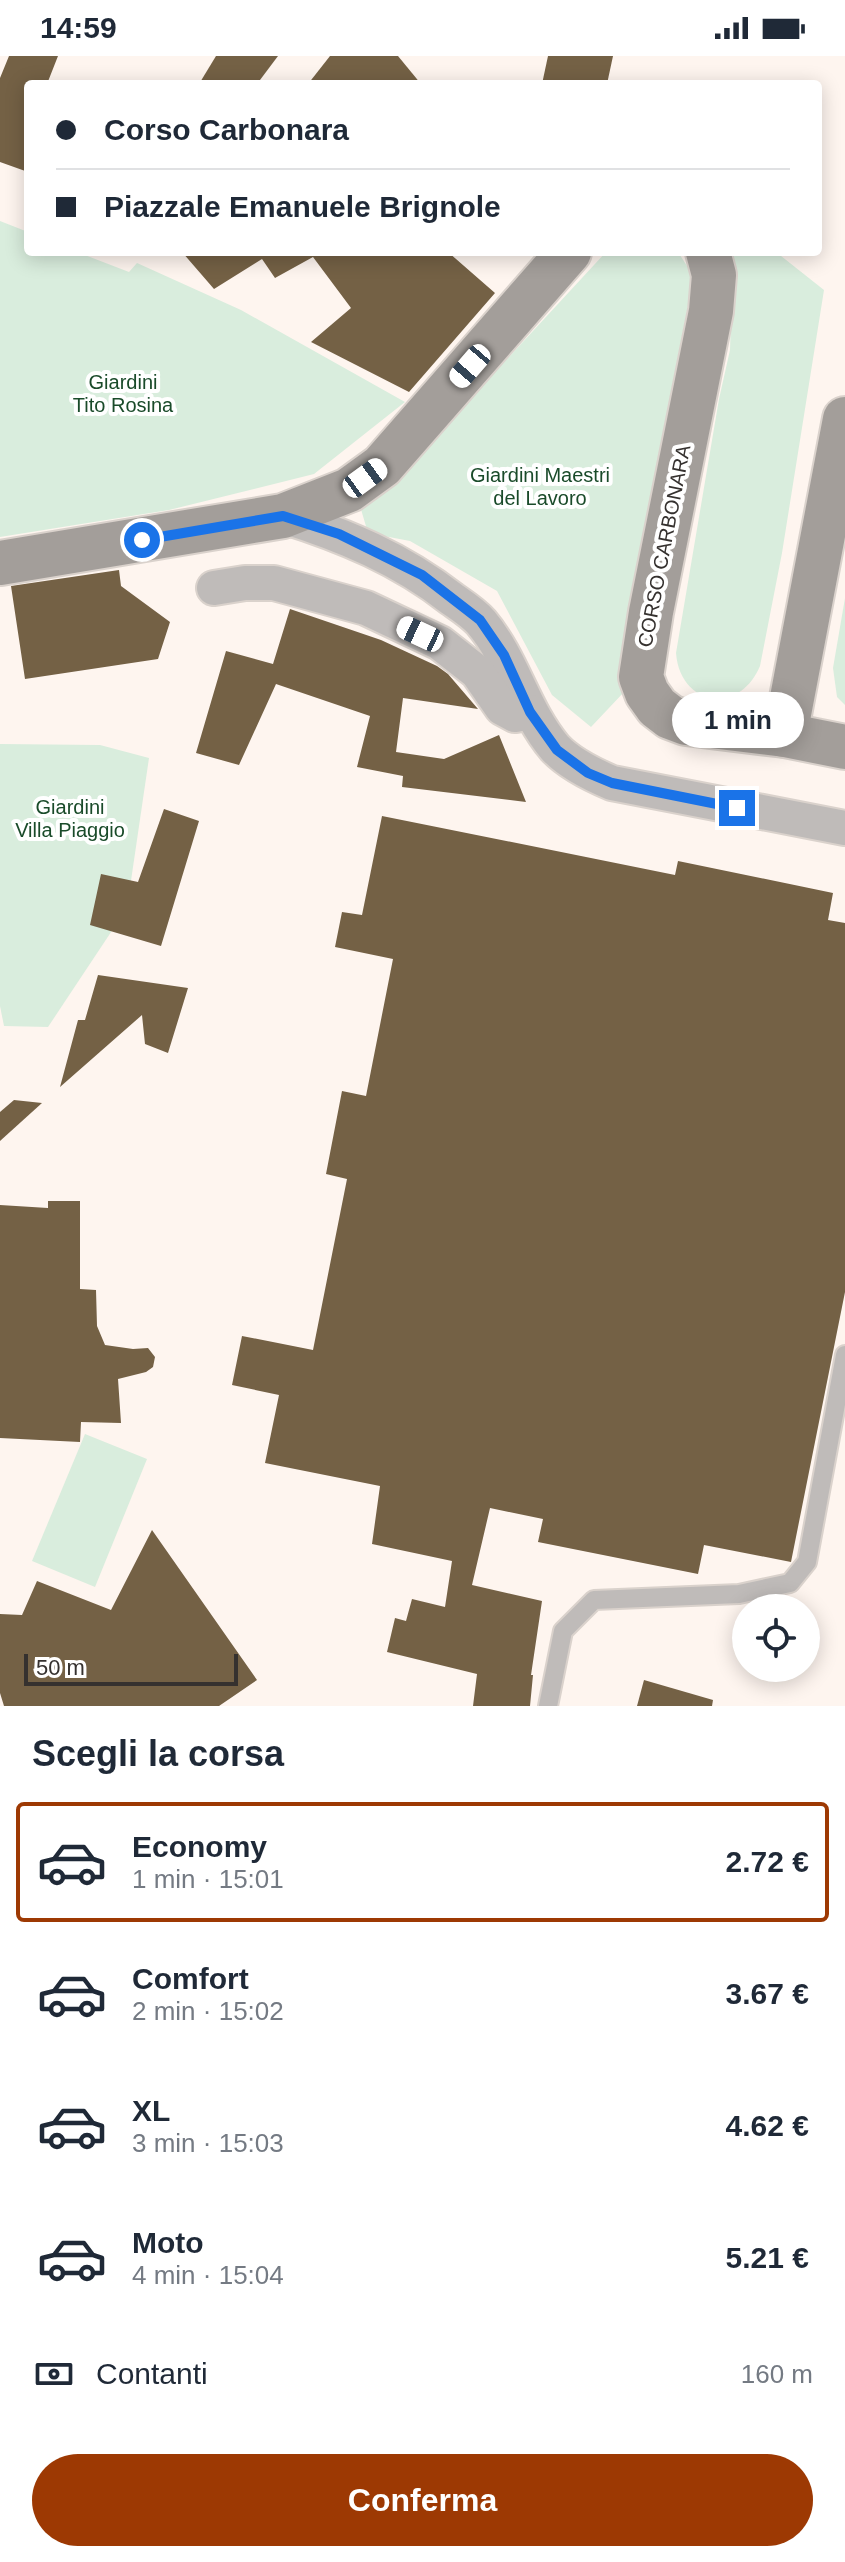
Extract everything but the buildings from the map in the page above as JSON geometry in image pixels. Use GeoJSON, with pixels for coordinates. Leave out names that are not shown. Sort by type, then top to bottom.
{"type":"FeatureCollection","features":[{"type":"Feature","properties":{"kind":"street"},"geometry":{"type":"LineString","coordinates":[[0,563],[283,516],[349,490],[382,466],[566,256]]}},
{"type":"Feature","properties":{"kind":"street","name":"CORSO CARBONARA"},"geometry":{"type":"LineString","coordinates":[[709,256],[714,275],[711,311],[641,677],[657,707],[670,717],[686,723],[785,735],[845,747]]}},
{"type":"Feature","properties":{"kind":"street"},"geometry":{"type":"LineString","coordinates":[[785,735],[845,419]]}},
{"type":"Feature","properties":{"kind":"street"},"geometry":{"type":"LineString","coordinates":[[283,516],[339,534],[422,575],[480,620],[504,655],[530,712],[557,750],[588,773],[612,783],[845,828]]}},
{"type":"Feature","properties":{"kind":"street"},"geometry":{"type":"LineString","coordinates":[[214,588],[245,583],[274,583],[366,608],[440,643],[477,672],[502,708],[515,715],[530,712]]}},
{"type":"Feature","properties":{"kind":"lane"},"geometry":{"type":"LineString","coordinates":[[548,1706],[563,1631],[594,1600],[739,1594],[790,1583],[807,1562],[845,1355]]}},
{"type":"Feature","properties":{"kind":"green space","name":"Giardini Tito Rosina"},"geometry":{"type":"Polygon","coordinates":[[[0,221],[24,230],[24,256],[87,256],[129,272],[137,263],[241,310],[405,402],[314,474],[169,510],[0,537],[0,221]]]}},
{"type":"Feature","properties":{"kind":"green space","name":"Giardini Maestri del Lavoro"},"geometry":{"type":"Polygon","coordinates":[[[602,256],[681,256],[689,269],[692,285],[629,605],[625,691],[591,727],[552,695],[497,591],[410,541],[368,533],[360,506],[396,479],[602,256]]]}},
{"type":"Feature","properties":{"kind":"green space"},"geometry":{"type":"Polygon","coordinates":[[[733,256],[781,256],[824,290],[782,553],[760,666],[751,682],[739,693],[712,698],[699,694],[688,684],[680,671],[676,653],[730,350],[733,256]]]}},
{"type":"Feature","properties":{"kind":"green space"},"geometry":{"type":"Polygon","coordinates":[[[845,598],[845,705],[837,697],[833,668],[845,598]]]}},
{"type":"Feature","properties":{"kind":"green space","name":"Giardini Villa Piaggio"},"geometry":{"type":"Polygon","coordinates":[[[0,744],[100,745],[149,758],[127,908],[48,1027],[4,1026],[0,1006],[0,744]]]}},
{"type":"Feature","properties":{"kind":"green space"},"geometry":{"type":"Polygon","coordinates":[[[85,1434],[147,1459],[95,1587],[32,1561],[85,1434]]]}},
{"type":"Feature","properties":{"kind":"route"},"geometry":{"type":"LineString","coordinates":[[142,540],[283,516],[339,534],[422,575],[480,620],[504,655],[530,712],[557,750],[588,773],[612,783],[737,808]]}}]}
